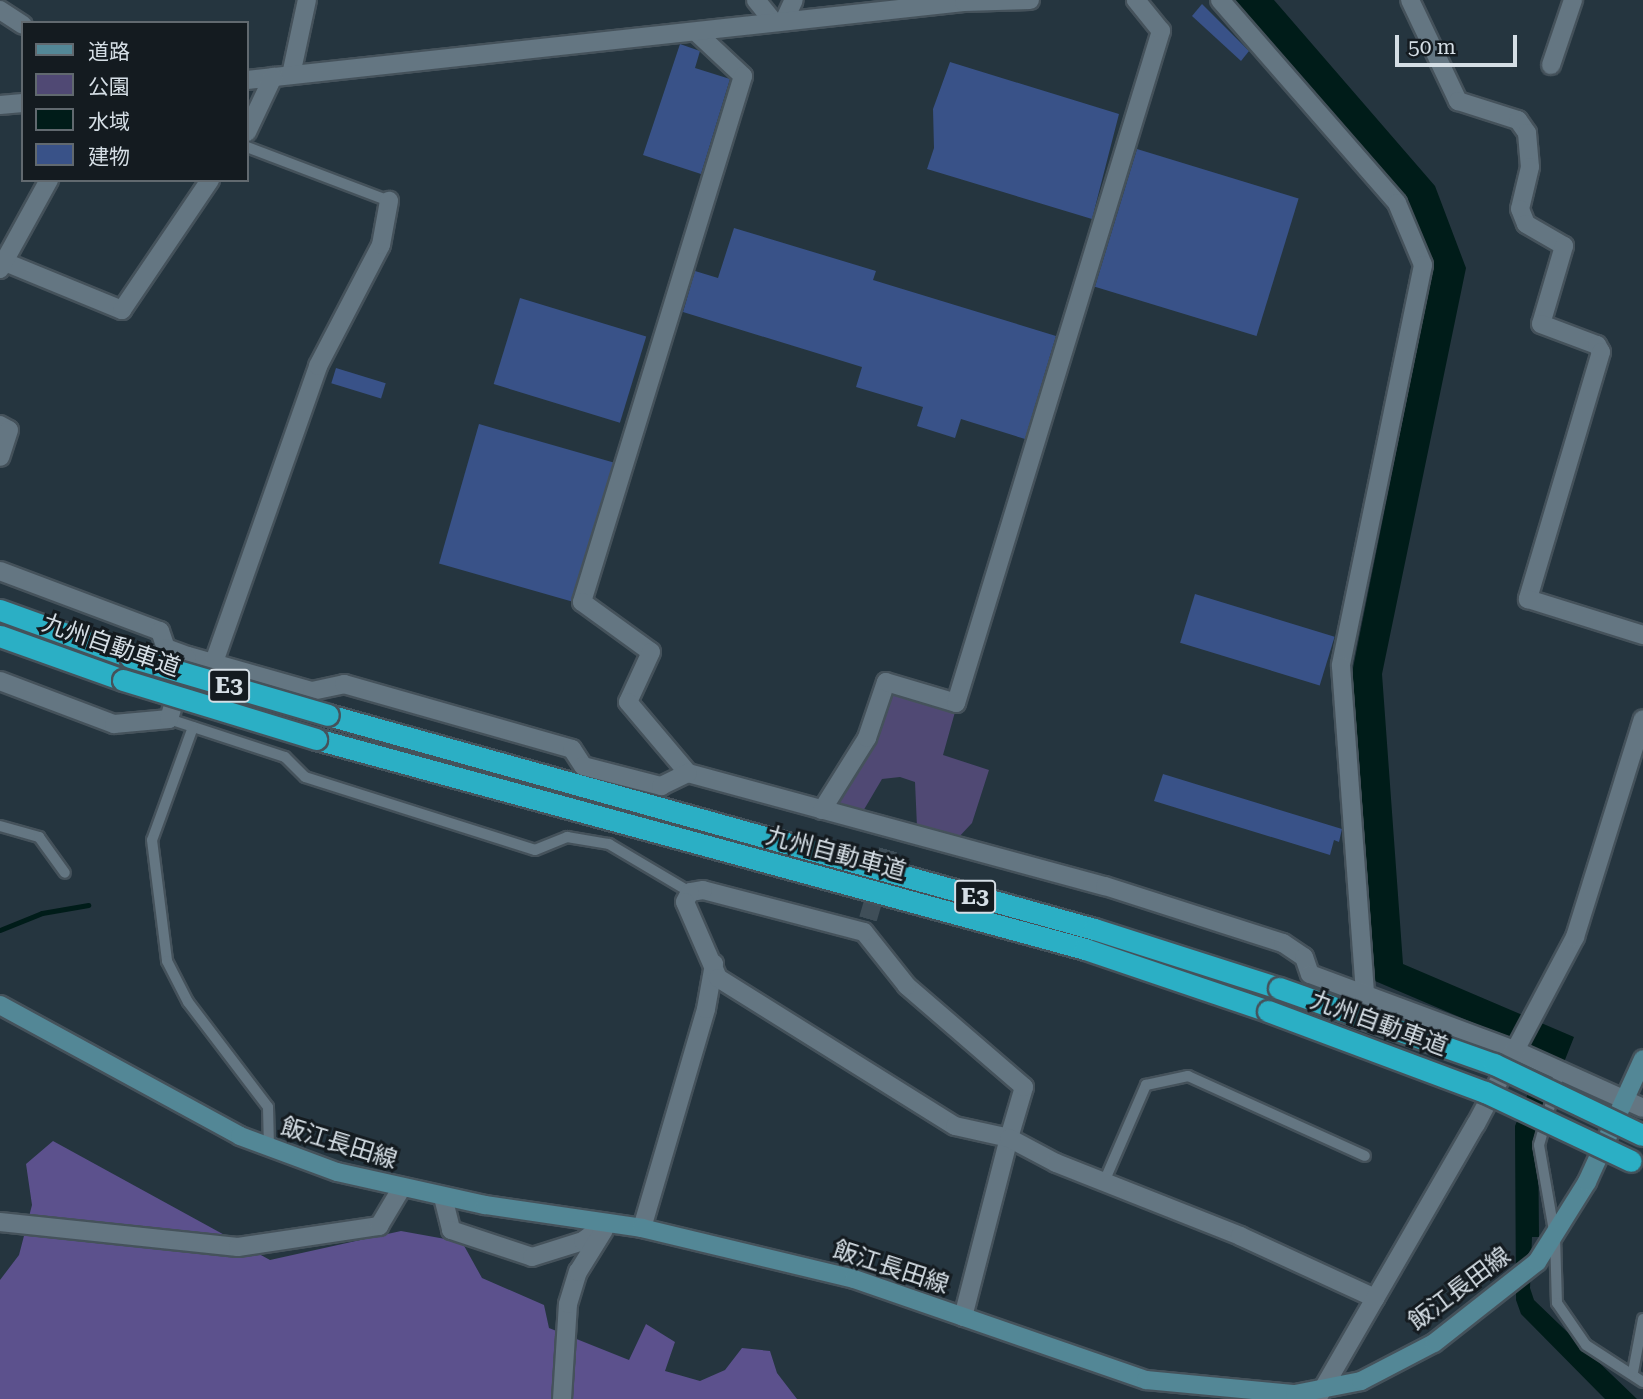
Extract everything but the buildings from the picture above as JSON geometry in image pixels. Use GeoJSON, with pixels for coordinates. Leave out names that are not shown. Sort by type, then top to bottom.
{"type":"FeatureCollection","features":[{"type":"Feature","properties":{"kind":"highway","name":"九州自動車道"},"geometry":{"type":"LineString","coordinates":[[0,610],[130,657],[328,715],[552,791],[1086,949],[1268,1011],[1485,1092],[1637,1164]]}},
{"type":"Feature","properties":{"kind":"highway","name":"九州自動車道"},"geometry":{"type":"LineString","coordinates":[[0,636],[123,680],[316,739],[552,791]]}},
{"type":"Feature","properties":{"kind":"highway","name":"九州自動車道"},"geometry":{"type":"LineString","coordinates":[[667,824],[1094,929],[1279,988],[1494,1064],[1643,1135]]}},
{"type":"Feature","properties":{"kind":"main road","name":"飯江長田線"},"geometry":{"type":"LineString","coordinates":[[0,1005],[269,1148],[401,1189],[642,1228],[854,1279],[1146,1380],[1250,1396],[1321,1394],[1361,1381],[1434,1343],[1514,1282],[1555,1237],[1643,1059]]}},
{"type":"Feature","properties":{"kind":"street"},"geometry":{"type":"LineString","coordinates":[[248,130],[282,76],[307,0]]}},
{"type":"Feature","properties":{"kind":"street"},"geometry":{"type":"LineString","coordinates":[[756,0],[779,22]]}},
{"type":"Feature","properties":{"kind":"street"},"geometry":{"type":"LineString","coordinates":[[779,22],[794,0]]}},
{"type":"Feature","properties":{"kind":"street"},"geometry":{"type":"LineString","coordinates":[[248,80],[697,33],[965,1],[1030,0]]}},
{"type":"Feature","properties":{"kind":"street"},"geometry":{"type":"LineString","coordinates":[[822,810],[867,738],[886,682],[956,703],[1161,31],[1136,0]]}},
{"type":"Feature","properties":{"kind":"street"},"geometry":{"type":"LineString","coordinates":[[1220,0],[1397,203],[1423,265],[1341,666],[1365,994]]}},
{"type":"Feature","properties":{"kind":"street"},"geometry":{"type":"LineString","coordinates":[[1410,0],[1458,100],[1518,120],[1527,133],[1530,167],[1520,209],[1526,224],[1563,246],[1541,324],[1597,345],[1601,352],[1528,598],[1643,635]]}},
{"type":"Feature","properties":{"kind":"street"},"geometry":{"type":"LineString","coordinates":[[1551,65],[1573,0]]}},
{"type":"Feature","properties":{"kind":"street"},"geometry":{"type":"LineString","coordinates":[[0,10],[21,23]]}},
{"type":"Feature","properties":{"kind":"street"},"geometry":{"type":"LineString","coordinates":[[697,33],[743,76],[582,602],[651,652],[628,702],[688,772],[822,810],[892,838],[1105,886],[1283,943],[1304,957],[1310,974],[1515,1047],[1539,1061],[1643,1108]]}},
{"type":"Feature","properties":{"kind":"street"},"geometry":{"type":"LineString","coordinates":[[0,105],[21,103]]}},
{"type":"Feature","properties":{"kind":"street"},"geometry":{"type":"LineString","coordinates":[[48,182],[1,263],[122,310],[209,182]]}},
{"type":"Feature","properties":{"kind":"street"},"geometry":{"type":"LineString","coordinates":[[214,662],[318,366],[381,245],[389,201]]}},
{"type":"Feature","properties":{"kind":"street"},"geometry":{"type":"LineString","coordinates":[[0,425],[9,430],[0,457]]}},
{"type":"Feature","properties":{"kind":"street"},"geometry":{"type":"LineString","coordinates":[[0,571],[160,631],[166,648],[188,656],[312,691],[344,684],[572,749],[583,766],[662,786],[688,772]]}},
{"type":"Feature","properties":{"kind":"street"},"geometry":{"type":"LineString","coordinates":[[0,681],[114,724],[169,719],[188,656]]}},
{"type":"Feature","properties":{"kind":"street"},"geometry":{"type":"LineString","coordinates":[[1321,1394],[1575,937],[1643,719]]}},
{"type":"Feature","properties":{"kind":"street"},"geometry":{"type":"LineString","coordinates":[[963,1317],[1009,1138],[1024,1087],[907,986],[866,925],[703,890],[690,892],[685,902],[718,978],[955,1126],[1009,1138],[1104,1182],[1375,1298]]}},
{"type":"Feature","properties":{"kind":"street"},"geometry":{"type":"LineString","coordinates":[[642,1228],[706,1009],[714,964]]}},
{"type":"Feature","properties":{"kind":"street"},"geometry":{"type":"LineString","coordinates":[[0,1222],[238,1247],[379,1226],[401,1189]]}},
{"type":"Feature","properties":{"kind":"street"},"geometry":{"type":"LineString","coordinates":[[443,1197],[451,1230],[532,1257],[583,1241],[607,1223]]}},
{"type":"Feature","properties":{"kind":"street"},"geometry":{"type":"LineString","coordinates":[[562,1399],[568,1304],[578,1272],[607,1223]]}},
{"type":"Feature","properties":{"kind":"lane"},"geometry":{"type":"LineString","coordinates":[[248,147],[389,201]]}},
{"type":"Feature","properties":{"kind":"lane"},"geometry":{"type":"LineString","coordinates":[[169,719],[285,757],[305,777],[535,850],[567,837],[609,844],[690,892]]}},
{"type":"Feature","properties":{"kind":"lane"},"geometry":{"type":"LineString","coordinates":[[193,727],[152,840],[167,961],[188,1002],[268,1107],[269,1148]]}},
{"type":"Feature","properties":{"kind":"lane"},"geometry":{"type":"LineString","coordinates":[[0,826],[39,837],[65,873]]}},
{"type":"Feature","properties":{"kind":"lane"},"geometry":{"type":"LineString","coordinates":[[1562,1071],[1539,1145],[1555,1237],[1557,1303],[1586,1345],[1633,1372],[1643,1382]]}},
{"type":"Feature","properties":{"kind":"lane"},"geometry":{"type":"LineString","coordinates":[[1104,1182],[1146,1086],[1188,1076],[1365,1156]]}},
{"type":"Feature","properties":{"kind":"lane"},"geometry":{"type":"LineString","coordinates":[[1633,1372],[1643,1319]]}},
{"type":"Feature","properties":{"kind":"green space"},"geometry":{"type":"Polygon","coordinates":[[[886,691],[955,712],[943,755],[989,770],[972,823],[957,839],[917,827],[915,782],[900,777],[882,779],[862,813],[834,806],[886,691]]]}},
{"type":"Feature","properties":{"kind":"shaded area"},"geometry":{"type":"Polygon","coordinates":[[[53,1141],[270,1260],[401,1231],[462,1242],[482,1278],[544,1305],[549,1328],[629,1360],[646,1324],[675,1342],[665,1371],[700,1381],[725,1370],[742,1348],[770,1351],[777,1373],[797,1399],[0,1399],[0,1280],[19,1255],[32,1205],[26,1164],[53,1141]]]}},
{"type":"Feature","properties":{"kind":"water"},"geometry":{"type":"Polygon","coordinates":[[[1234,0],[1274,0],[1435,186],[1466,268],[1382,674],[1403,964],[1574,1037],[1538,1128],[1539,1237],[1532,1237],[1530,1288],[1534,1300],[1637,1399],[1605,1399],[1521,1314],[1516,1300],[1515,1126],[1544,1053],[1375,981],[1352,673],[1433,269],[1408,202],[1234,0]]]}},
{"type":"Feature","properties":{"kind":"waterway"},"geometry":{"type":"LineString","coordinates":[[0,930],[42,913],[88,905]]}},
{"type":"Feature","properties":{"kind":"tunnel"},"geometry":{"type":"LineString","coordinates":[[868,919],[889,847]]}}]}
